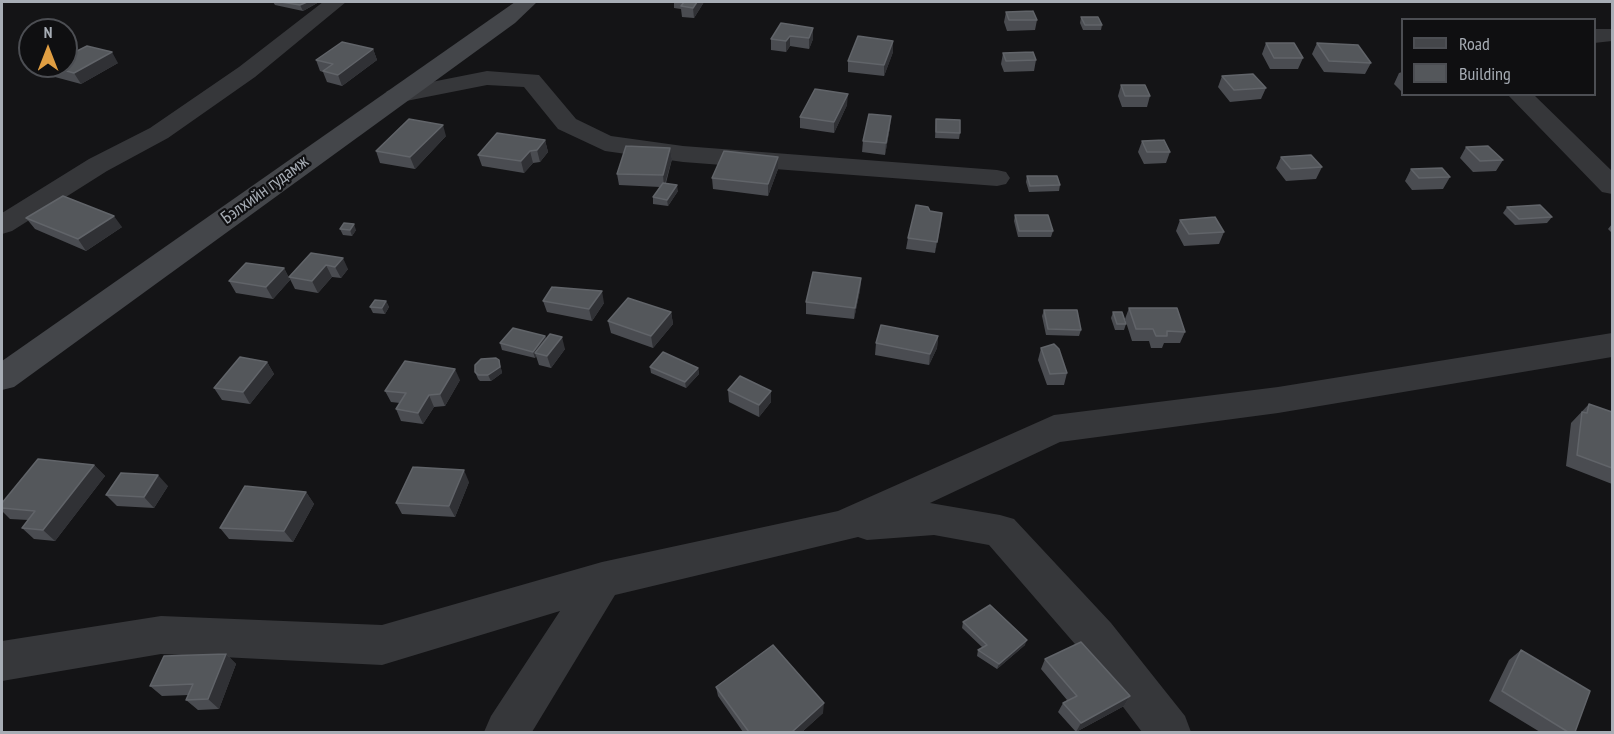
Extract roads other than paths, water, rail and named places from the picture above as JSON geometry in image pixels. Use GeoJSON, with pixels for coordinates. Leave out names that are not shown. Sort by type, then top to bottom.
{"type":"FeatureCollection","features":[{"type":"Feature","properties":{"kind":"main road","name":"Бэлхийн гудамж"},"geometry":{"type":"LineString","coordinates":[[2,378],[527,2]]}},
{"type":"Feature","properties":{"kind":"street"},"geometry":{"type":"LineString","coordinates":[[2,225],[98,165],[159,133],[247,72],[336,2]]}},
{"type":"Feature","properties":{"kind":"street"},"geometry":{"type":"LineString","coordinates":[[1596,36],[1612,35]]}},
{"type":"Feature","properties":{"kind":"street"},"geometry":{"type":"LineString","coordinates":[[396,96],[487,78],[531,80],[567,124],[605,143],[694,155],[997,178]]}},
{"type":"Feature","properties":{"kind":"street"},"geometry":{"type":"LineString","coordinates":[[1521,96],[1612,186]]}},
{"type":"Feature","properties":{"kind":"street"},"geometry":{"type":"LineString","coordinates":[[844,526],[1054,429],[1278,400],[1612,345]]}},
{"type":"Feature","properties":{"kind":"street"},"geometry":{"type":"LineString","coordinates":[[2,661],[161,635],[382,645],[602,580],[844,526],[934,519],[1000,531],[1096,637],[1169,732]]}},
{"type":"Feature","properties":{"kind":"street"},"geometry":{"type":"LineString","coordinates":[[507,732],[602,580]]}}]}
